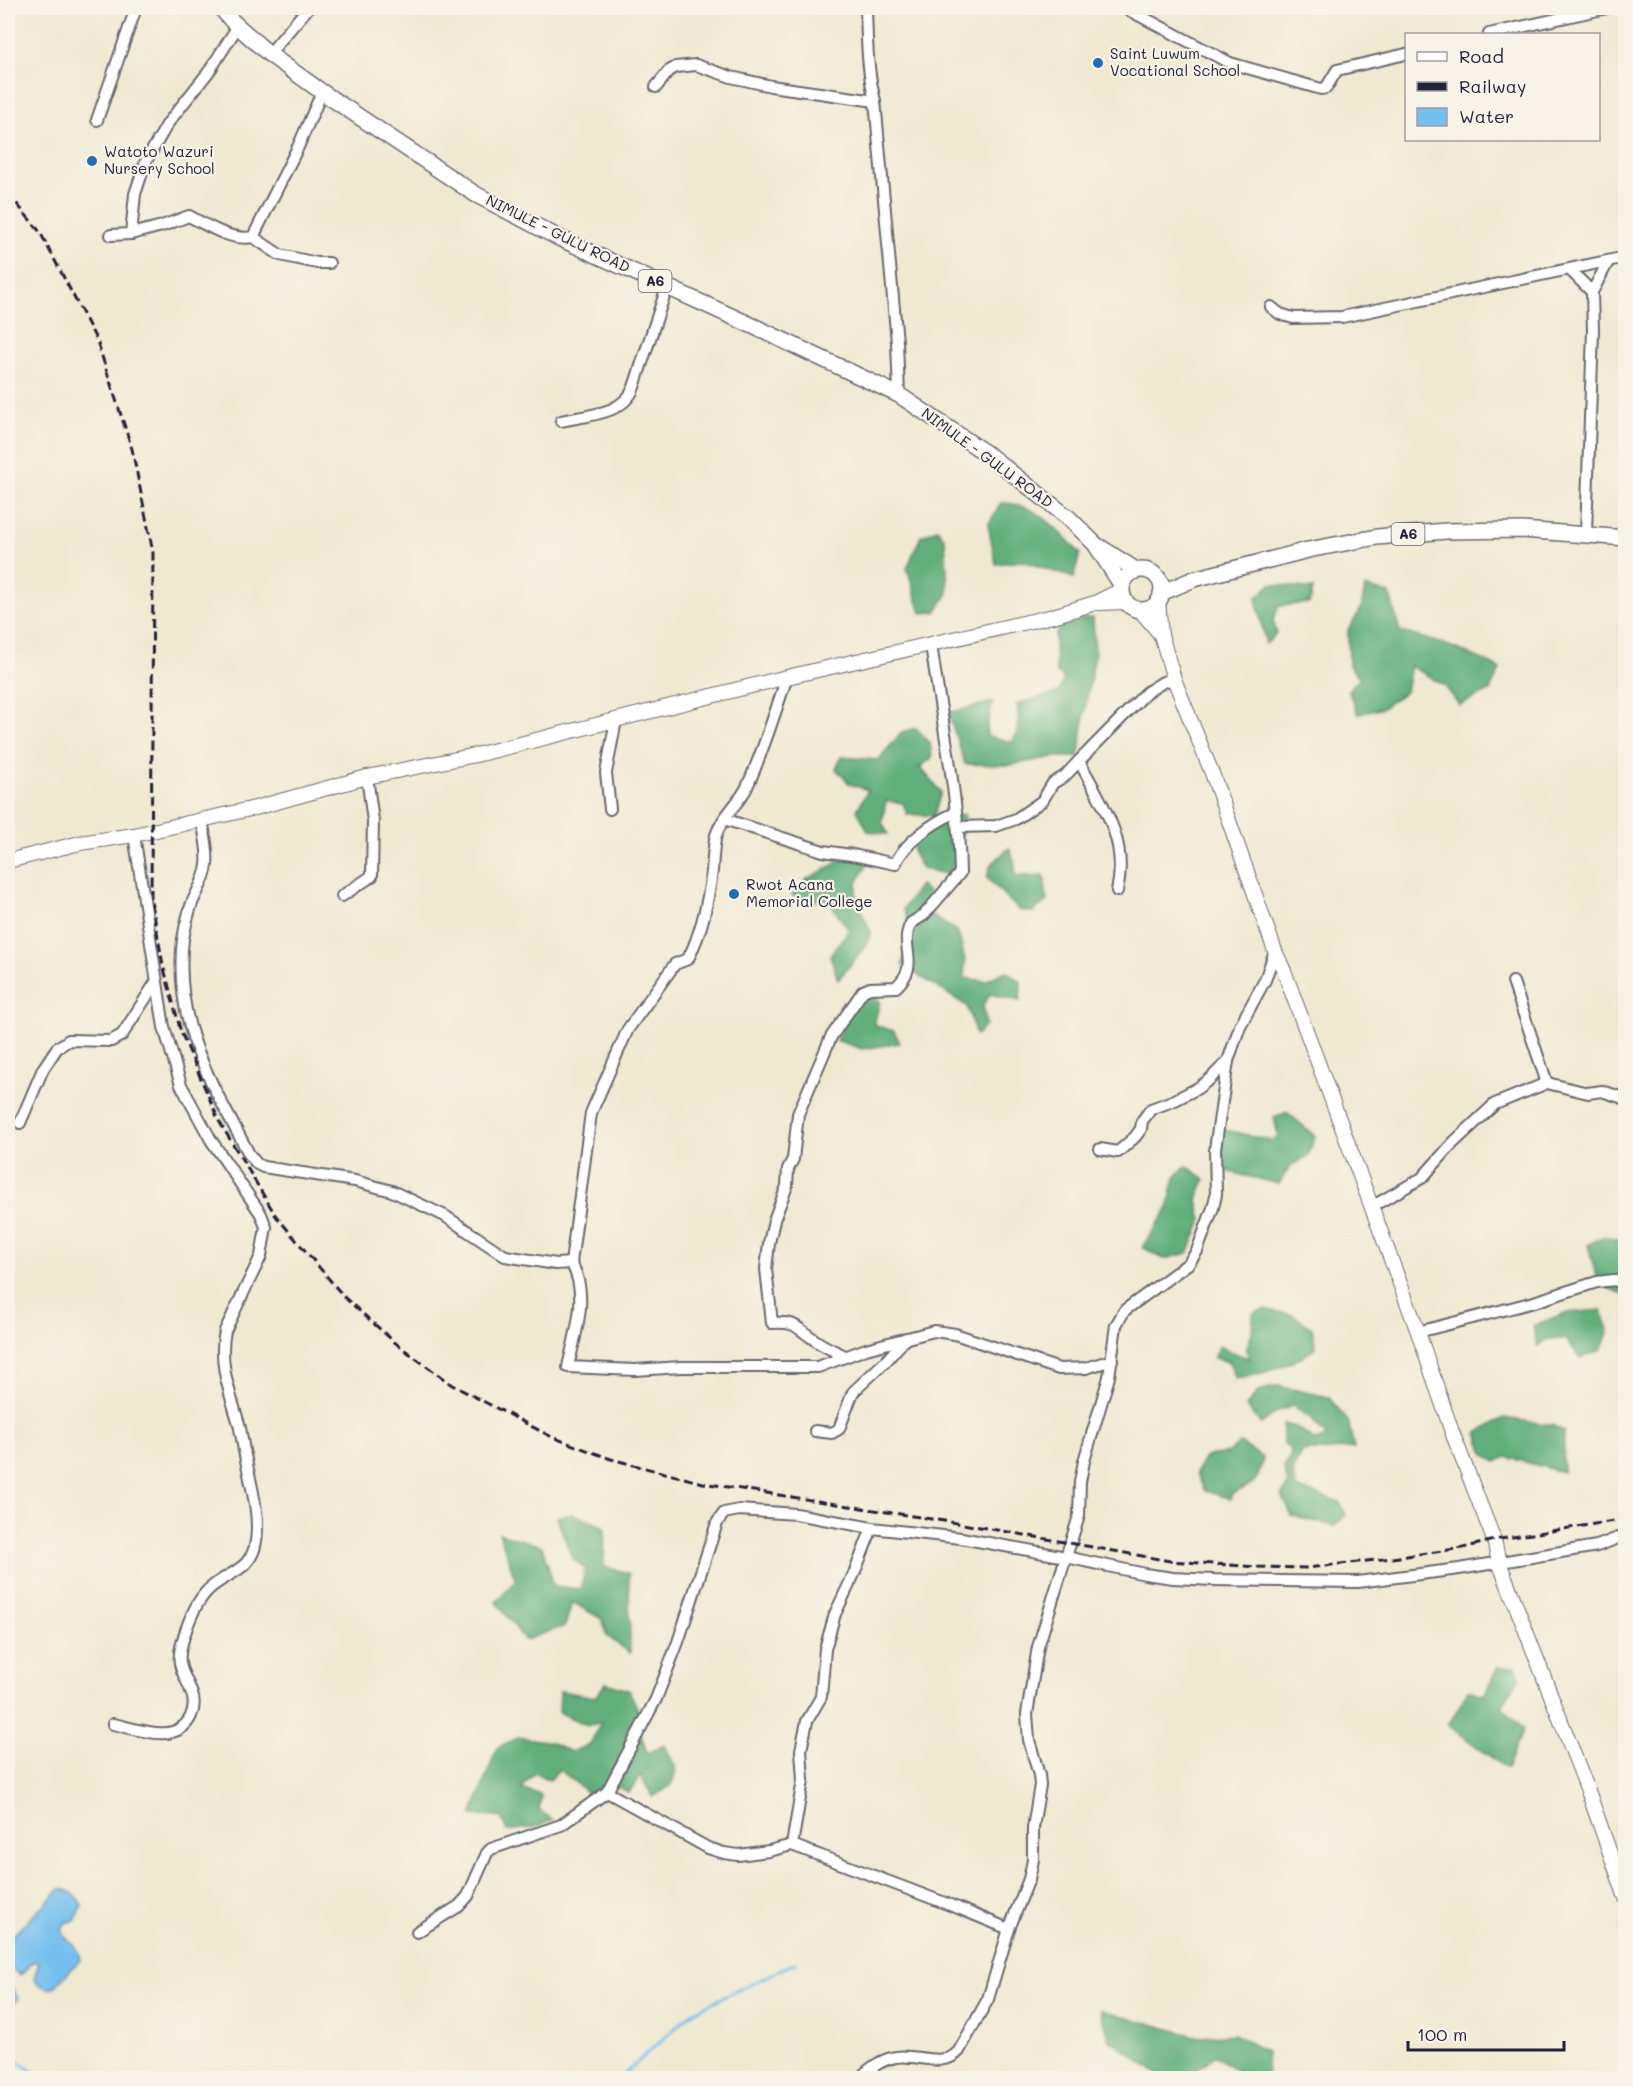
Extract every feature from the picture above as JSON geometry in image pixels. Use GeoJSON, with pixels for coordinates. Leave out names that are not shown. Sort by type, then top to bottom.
{"type":"FeatureCollection","features":[{"type":"Feature","properties":{"kind":"main road","name":"NIMULE - GULU ROAD"},"geometry":{"type":"LineString","coordinates":[[220,8],[269,54],[475,194],[559,238],[899,395],[990,456],[1070,519],[1095,544],[1136,570]]}},
{"type":"Feature","properties":{"kind":"main road","name":"A6"},"geometry":{"type":"LineString","coordinates":[[1123,593],[1132,608],[1140,610],[1152,607],[1160,597],[1194,579],[1308,550],[1377,537],[1522,530],[1626,538]]}},
{"type":"Feature","properties":{"kind":"main road","name":"NIMULE - GULU ROAD"},"geometry":{"type":"LineString","coordinates":[[1095,544],[1123,593]]}},
{"type":"Feature","properties":{"kind":"main road","name":"A6"},"geometry":{"type":"LineString","coordinates":[[1136,570],[1145,570],[1157,577],[1194,579]]}},
{"type":"Feature","properties":{"kind":"main road"},"geometry":{"type":"LineString","coordinates":[[1123,593],[1125,578],[1136,570]]}},
{"type":"Feature","properties":{"kind":"main road"},"geometry":{"type":"LineString","coordinates":[[1157,577],[1161,584],[1160,597]]}},
{"type":"Feature","properties":{"kind":"street"},"geometry":{"type":"LineString","coordinates":[[97,120],[136,8]]}},
{"type":"Feature","properties":{"kind":"street"},"geometry":{"type":"LineString","coordinates":[[269,54],[308,8]]}},
{"type":"Feature","properties":{"kind":"street"},"geometry":{"type":"LineString","coordinates":[[866,8],[870,74],[897,342],[899,395]]}},
{"type":"Feature","properties":{"kind":"street"},"geometry":{"type":"LineString","coordinates":[[1125,8],[1230,63],[1321,89],[1326,88],[1337,70],[1405,54]]}},
{"type":"Feature","properties":{"kind":"street"},"geometry":{"type":"LineString","coordinates":[[1494,33],[1607,8]]}},
{"type":"Feature","properties":{"kind":"street"},"geometry":{"type":"LineString","coordinates":[[131,234],[135,194],[146,161],[168,123],[210,70],[238,26]]}},
{"type":"Feature","properties":{"kind":"street"},"geometry":{"type":"LineString","coordinates":[[657,87],[669,71],[676,67],[696,65],[731,77],[771,86],[874,101]]}},
{"type":"Feature","properties":{"kind":"street"},"geometry":{"type":"LineString","coordinates":[[253,237],[298,147],[322,92]]}},
{"type":"Feature","properties":{"kind":"street"},"geometry":{"type":"LineString","coordinates":[[111,235],[131,234],[189,216],[220,232],[241,239],[253,237],[280,255],[317,263],[329,263]]}},
{"type":"Feature","properties":{"kind":"street"},"geometry":{"type":"LineString","coordinates":[[1271,307],[1280,314],[1293,318],[1342,317],[1626,258]]}},
{"type":"Feature","properties":{"kind":"street"},"geometry":{"type":"LineString","coordinates":[[1586,534],[1593,331],[1592,292],[1608,262]]}},
{"type":"Feature","properties":{"kind":"street"},"geometry":{"type":"LineString","coordinates":[[1570,270],[1592,292]]}},
{"type":"Feature","properties":{"kind":"street"},"geometry":{"type":"LineString","coordinates":[[561,420],[610,410],[628,399],[667,287]]}},
{"type":"Feature","properties":{"kind":"street"},"geometry":{"type":"LineString","coordinates":[[8,861],[80,843],[134,835],[255,808],[367,777],[476,755],[786,677],[1053,616],[1123,593]]}},
{"type":"Feature","properties":{"kind":"street"},"geometry":{"type":"LineString","coordinates":[[1160,597],[1161,635],[1174,679],[1212,773],[1275,951],[1494,1540],[1499,1562],[1583,1777],[1626,1898]]}},
{"type":"Feature","properties":{"kind":"street"},"geometry":{"type":"LineString","coordinates":[[1140,610],[1161,635]]}},
{"type":"Feature","properties":{"kind":"street"},"geometry":{"type":"LineString","coordinates":[[845,1356],[814,1340],[802,1328],[784,1322],[772,1323],[766,1269],[769,1243],[774,1220],[787,1186],[788,1169],[793,1159],[798,1114],[831,1037],[863,991],[870,988],[896,987],[906,976],[910,965],[909,928],[912,923],[924,915],[960,873],[952,774],[931,644]]}},
{"type":"Feature","properties":{"kind":"street"},"geometry":{"type":"LineString","coordinates":[[786,677],[764,750],[744,792],[724,819],[717,833],[713,847],[706,911],[699,938],[688,959],[675,964],[628,1029],[591,1113],[571,1263],[578,1276],[580,1297],[575,1337],[568,1367],[635,1370],[681,1367],[818,1367],[845,1356],[906,1338],[927,1332],[943,1331],[1059,1369],[1086,1368],[1112,1360]]}},
{"type":"Feature","properties":{"kind":"street"},"geometry":{"type":"LineString","coordinates":[[958,827],[996,826],[1016,819],[1042,801],[1053,783],[1065,776],[1147,692],[1163,682],[1174,679]]}},
{"type":"Feature","properties":{"kind":"street"},"geometry":{"type":"LineString","coordinates":[[610,809],[606,773],[616,720]]}},
{"type":"Feature","properties":{"kind":"street"},"geometry":{"type":"LineString","coordinates":[[1079,761],[1112,820],[1120,858],[1117,891]]}},
{"type":"Feature","properties":{"kind":"street"},"geometry":{"type":"LineString","coordinates":[[342,896],[372,876],[373,821],[367,777]]}},
{"type":"Feature","properties":{"kind":"street"},"geometry":{"type":"LineString","coordinates":[[724,819],[824,851],[895,864],[909,845],[927,830],[956,813]]}},
{"type":"Feature","properties":{"kind":"street"},"geometry":{"type":"LineString","coordinates":[[202,819],[207,866],[191,905],[183,938],[183,997],[190,1030],[206,1073],[249,1154],[257,1164],[273,1170],[355,1181],[392,1191],[445,1216],[506,1256],[556,1264],[571,1263]]}},
{"type":"Feature","properties":{"kind":"street"},"geometry":{"type":"LineString","coordinates":[[113,1724],[164,1734],[177,1731],[186,1725],[194,1704],[192,1694],[182,1674],[179,1654],[186,1627],[198,1603],[208,1590],[247,1564],[253,1554],[257,1527],[239,1425],[229,1396],[223,1358],[223,1340],[225,1331],[261,1256],[266,1227],[261,1214],[211,1140],[181,1085],[164,1027],[134,835]]}},
{"type":"Feature","properties":{"kind":"street"},"geometry":{"type":"LineString","coordinates":[[860,2079],[877,2064],[893,2057],[942,2060],[957,2054],[988,1999],[1009,1929],[1029,1879],[1033,1860],[1033,1828],[1040,1775],[1031,1749],[1027,1725],[1032,1680],[1038,1647],[1079,1516],[1080,1482],[1087,1447],[1112,1360],[1114,1332],[1121,1314],[1189,1263],[1197,1251],[1216,1195],[1215,1149],[1228,1061],[1240,1026],[1265,980],[1275,951]]}},
{"type":"Feature","properties":{"kind":"street"},"geometry":{"type":"LineString","coordinates":[[20,1123],[43,1069],[57,1048],[69,1040],[111,1041],[123,1035],[156,982]]}},
{"type":"Feature","properties":{"kind":"street"},"geometry":{"type":"LineString","coordinates":[[1513,982],[1547,1083]]}},
{"type":"Feature","properties":{"kind":"street"},"geometry":{"type":"LineString","coordinates":[[1100,1149],[1118,1152],[1135,1137],[1141,1129],[1142,1121],[1151,1109],[1198,1088],[1228,1061]]}},
{"type":"Feature","properties":{"kind":"street"},"geometry":{"type":"LineString","coordinates":[[1371,1207],[1422,1178],[1453,1143],[1495,1104],[1547,1083],[1588,1093],[1602,1091],[1626,1099]]}},
{"type":"Feature","properties":{"kind":"street"},"geometry":{"type":"LineString","coordinates":[[1418,1332],[1534,1302],[1597,1282],[1614,1280],[1626,1284]]}},
{"type":"Feature","properties":{"kind":"street"},"geometry":{"type":"LineString","coordinates":[[815,1431],[832,1433],[839,1429],[854,1392],[906,1338]]}},
{"type":"Feature","properties":{"kind":"street"},"geometry":{"type":"LineString","coordinates":[[417,1932],[459,1906],[468,1896],[487,1853],[491,1849],[561,1825],[607,1792],[656,1699],[678,1642],[717,1523],[724,1513],[739,1510],[796,1514],[872,1528],[961,1538],[1173,1578],[1296,1582],[1358,1582],[1499,1562],[1597,1546],[1626,1535]]}},
{"type":"Feature","properties":{"kind":"street"},"geometry":{"type":"LineString","coordinates":[[792,1845],[803,1780],[801,1750],[807,1721],[821,1697],[828,1639],[841,1599],[854,1574],[872,1528]]}},
{"type":"Feature","properties":{"kind":"street"},"geometry":{"type":"LineString","coordinates":[[607,1792],[716,1851],[738,1855],[770,1851],[792,1845],[1009,1929]]}},
{"type":"Feature","properties":{"kind":"green space"},"geometry":{"type":"Polygon","coordinates":[[[1001,503],[1026,507],[1036,512],[1063,535],[1080,553],[1074,578],[1022,561],[996,564],[988,525],[1001,503]]]}},
{"type":"Feature","properties":{"kind":"green space"},"geometry":{"type":"Polygon","coordinates":[[[937,529],[945,539],[948,593],[936,612],[921,613],[907,568],[921,536],[937,529]]]}},
{"type":"Feature","properties":{"kind":"green space"},"geometry":{"type":"Polygon","coordinates":[[[1271,584],[1313,589],[1310,603],[1279,606],[1273,620],[1277,633],[1266,644],[1256,598],[1271,584]]]}},
{"type":"Feature","properties":{"kind":"green space"},"geometry":{"type":"Polygon","coordinates":[[[1365,587],[1390,594],[1400,632],[1451,647],[1500,669],[1490,691],[1459,705],[1445,686],[1411,666],[1406,691],[1383,708],[1358,714],[1348,690],[1360,678],[1349,666],[1348,630],[1361,609],[1365,587]]]}},
{"type":"Feature","properties":{"kind":"green space"},"geometry":{"type":"Polygon","coordinates":[[[1093,618],[1095,654],[1079,757],[1054,757],[1009,765],[965,764],[948,713],[993,702],[987,736],[1013,742],[1019,725],[1017,704],[1059,692],[1064,678],[1056,672],[1055,636],[1063,621],[1093,618]]]}},
{"type":"Feature","properties":{"kind":"green space"},"geometry":{"type":"Polygon","coordinates":[[[916,728],[930,743],[932,758],[920,767],[941,792],[934,816],[907,814],[903,803],[886,801],[882,822],[888,834],[868,831],[857,810],[868,790],[850,784],[836,769],[841,757],[878,760],[902,732],[916,728]]]}},
{"type":"Feature","properties":{"kind":"green space"},"geometry":{"type":"Polygon","coordinates":[[[964,814],[968,827],[955,839],[956,864],[946,874],[922,869],[913,853],[912,841],[942,822],[964,814]]]}},
{"type":"Feature","properties":{"kind":"green space"},"geometry":{"type":"Polygon","coordinates":[[[855,844],[871,858],[857,883],[856,898],[871,933],[864,948],[838,980],[830,955],[849,930],[827,899],[806,902],[792,895],[807,879],[835,864],[855,844]]]}},
{"type":"Feature","properties":{"kind":"green space"},"geometry":{"type":"Polygon","coordinates":[[[1009,848],[1014,860],[1016,876],[1044,875],[1047,901],[1032,912],[1019,910],[987,878],[990,866],[1009,848]]]}},
{"type":"Feature","properties":{"kind":"green space"},"geometry":{"type":"Polygon","coordinates":[[[920,885],[929,893],[927,913],[958,932],[965,960],[964,978],[985,981],[1006,971],[1021,982],[1020,1001],[990,994],[983,1005],[986,1025],[976,1035],[967,1006],[902,965],[910,931],[903,909],[920,885]]]}},
{"type":"Feature","properties":{"kind":"green space"},"geometry":{"type":"Polygon","coordinates":[[[869,994],[880,1001],[874,1025],[894,1031],[900,1043],[862,1049],[836,1040],[854,1006],[869,994]]]}},
{"type":"Feature","properties":{"kind":"green space"},"geometry":{"type":"Polygon","coordinates":[[[1287,1112],[1315,1136],[1308,1156],[1290,1166],[1279,1184],[1221,1170],[1222,1129],[1272,1141],[1278,1136],[1274,1117],[1287,1112]]]}},
{"type":"Feature","properties":{"kind":"green space"},"geometry":{"type":"Polygon","coordinates":[[[1187,1166],[1205,1179],[1197,1200],[1202,1221],[1188,1253],[1164,1259],[1142,1247],[1168,1209],[1175,1177],[1187,1166]]]}},
{"type":"Feature","properties":{"kind":"green space"},"geometry":{"type":"Polygon","coordinates":[[[1603,1237],[1625,1240],[1625,1295],[1598,1284],[1588,1245],[1603,1237]]]}},
{"type":"Feature","properties":{"kind":"green space"},"geometry":{"type":"Polygon","coordinates":[[[1264,1309],[1293,1315],[1312,1328],[1316,1347],[1278,1368],[1236,1379],[1229,1362],[1214,1358],[1218,1346],[1250,1359],[1246,1351],[1252,1332],[1253,1313],[1264,1309]]]}},
{"type":"Feature","properties":{"kind":"green space"},"geometry":{"type":"Polygon","coordinates":[[[1602,1310],[1609,1330],[1601,1351],[1580,1358],[1566,1339],[1548,1339],[1537,1346],[1533,1326],[1565,1313],[1602,1310]]]}},
{"type":"Feature","properties":{"kind":"green space"},"geometry":{"type":"Polygon","coordinates":[[[1278,1386],[1328,1397],[1348,1420],[1354,1448],[1301,1452],[1293,1472],[1296,1488],[1340,1502],[1346,1515],[1334,1526],[1292,1516],[1282,1495],[1288,1484],[1284,1468],[1292,1452],[1283,1442],[1283,1424],[1296,1427],[1315,1441],[1327,1437],[1312,1419],[1293,1406],[1278,1411],[1261,1424],[1246,1407],[1258,1391],[1278,1386]]]}},
{"type":"Feature","properties":{"kind":"green space"},"geometry":{"type":"Polygon","coordinates":[[[1504,1418],[1552,1425],[1564,1432],[1563,1472],[1506,1457],[1496,1462],[1484,1453],[1477,1433],[1504,1418]]]}},
{"type":"Feature","properties":{"kind":"green space"},"geometry":{"type":"Polygon","coordinates":[[[1240,1443],[1263,1458],[1257,1478],[1250,1485],[1231,1494],[1231,1499],[1205,1491],[1196,1473],[1206,1456],[1228,1453],[1240,1443]]]}},
{"type":"Feature","properties":{"kind":"green space"},"geometry":{"type":"Polygon","coordinates":[[[573,1514],[605,1527],[604,1567],[629,1573],[630,1653],[607,1636],[602,1619],[572,1602],[565,1626],[525,1640],[496,1602],[516,1581],[499,1533],[542,1546],[554,1586],[580,1589],[586,1569],[572,1558],[557,1517],[573,1514]]]}},
{"type":"Feature","properties":{"kind":"green space"},"geometry":{"type":"Polygon","coordinates":[[[1498,1667],[1516,1667],[1520,1677],[1502,1706],[1523,1729],[1507,1769],[1448,1725],[1469,1690],[1484,1695],[1498,1667]]]}},
{"type":"Feature","properties":{"kind":"green space"},"geometry":{"type":"Polygon","coordinates":[[[606,1683],[629,1690],[639,1712],[639,1727],[647,1753],[665,1745],[676,1769],[672,1785],[653,1797],[640,1775],[629,1793],[613,1784],[590,1795],[559,1769],[550,1780],[535,1773],[521,1788],[541,1795],[539,1810],[553,1820],[537,1827],[507,1831],[501,1817],[472,1815],[497,1748],[519,1737],[551,1742],[571,1752],[590,1744],[601,1722],[588,1726],[559,1712],[560,1691],[595,1697],[606,1683]]]}},
{"type":"Feature","properties":{"kind":"green space"},"geometry":{"type":"Polygon","coordinates":[[[1101,2010],[1199,2037],[1234,2034],[1266,2052],[1267,2074],[1243,2076],[1215,2055],[1188,2078],[1163,2078],[1109,2039],[1101,2010]]]}},
{"type":"Feature","properties":{"kind":"water"},"geometry":{"type":"Polygon","coordinates":[[[60,1889],[73,1894],[82,1906],[75,1921],[66,1922],[62,1930],[79,1952],[80,1960],[55,1987],[46,1988],[34,1978],[39,1963],[32,1962],[19,1975],[8,1965],[8,1940],[60,1889]]]}},
{"type":"Feature","properties":{"kind":"water"},"geometry":{"type":"Polygon","coordinates":[[[8,1982],[19,1999],[8,2007],[8,1982]]]}},
{"type":"Feature","properties":{"kind":"waterway"},"geometry":{"type":"LineString","coordinates":[[620,2078],[694,2011],[795,1963]]}},
{"type":"Feature","properties":{"kind":"waterway"},"geometry":{"type":"LineString","coordinates":[[8,2053],[41,2078]]}},
{"type":"Feature","properties":{"kind":"railway"},"geometry":{"type":"LineString","coordinates":[[8,193],[40,232],[97,341],[132,449],[153,552],[151,898],[163,965],[181,1032],[219,1121],[276,1216],[345,1298],[398,1345],[452,1385],[552,1437],[611,1459],[703,1483],[963,1524],[1170,1561],[1307,1568],[1463,1548],[1494,1540],[1626,1519]]}},
{"type":"Feature","properties":{"kind":"place","name":"Saint Luwum Vocational School"},"geometry":{"type":"Point","coordinates":[1098,63]}},
{"type":"Feature","properties":{"kind":"place","name":"Watoto Wazuri Nursery School"},"geometry":{"type":"Point","coordinates":[92,161]}},
{"type":"Feature","properties":{"kind":"place","name":"Rwot Acana Memorial College"},"geometry":{"type":"Point","coordinates":[734,894]}}]}
